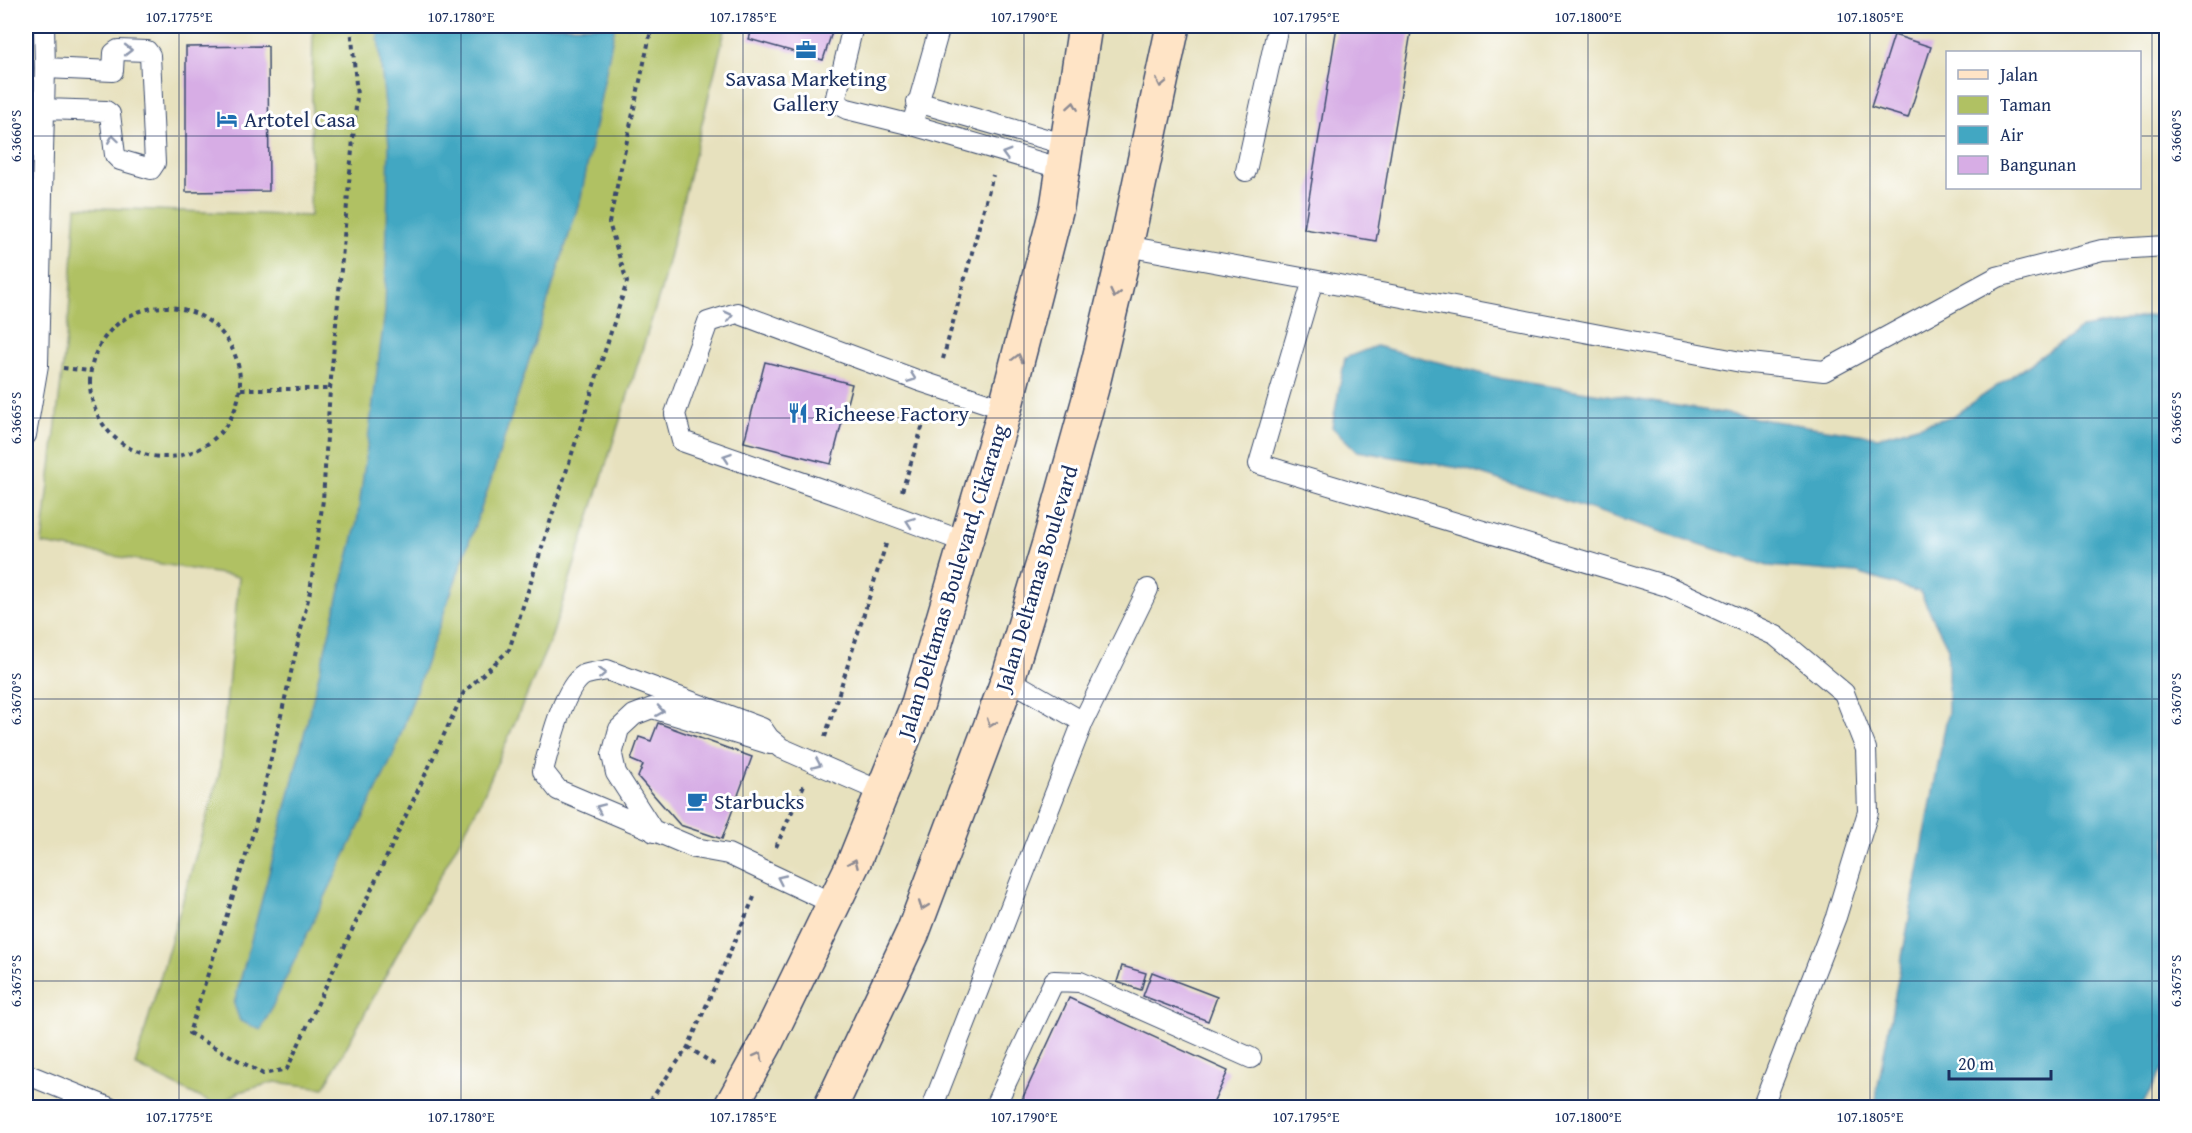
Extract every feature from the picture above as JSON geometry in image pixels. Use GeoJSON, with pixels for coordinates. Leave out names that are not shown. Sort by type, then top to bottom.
{"type":"FeatureCollection","features":[{"type":"Feature","properties":{"kind":"street","name":"Jalan Deltamas Boulevard, Cikarang"},"geometry":{"type":"LineString","coordinates":[[730,1107],[766,1043],[854,862],[918,703],[1005,409],[1057,207],[1085,26]]}},
{"type":"Feature","properties":{"kind":"street","name":"Jalan Deltamas Boulevard"},"geometry":{"type":"LineString","coordinates":[[830,1107],[913,932],[1008,679],[1092,388],[1126,246],[1173,26]]}},
{"type":"Feature","properties":{"kind":"lane"},"geometry":{"type":"LineString","coordinates":[[26,435],[38,365],[44,26]]}},
{"type":"Feature","properties":{"kind":"lane"},"geometry":{"type":"LineString","coordinates":[[853,26],[836,98],[837,104],[847,109],[912,125],[999,152],[1065,157]]}},
{"type":"Feature","properties":{"kind":"lane"},"geometry":{"type":"LineString","coordinates":[[912,125],[940,26]]}},
{"type":"Feature","properties":{"kind":"lane"},"geometry":{"type":"LineString","coordinates":[[1246,171],[1278,26]]}},
{"type":"Feature","properties":{"kind":"lane"},"geometry":{"type":"LineString","coordinates":[[44,109],[106,111],[110,114],[115,155],[120,160],[151,169],[155,163],[150,55],[147,51],[118,50],[114,53],[113,71],[45,68]]}},
{"type":"Feature","properties":{"kind":"lane"},"geometry":{"type":"LineString","coordinates":[[917,102],[1065,157]]}},
{"type":"Feature","properties":{"kind":"lane"},"geometry":{"type":"LineString","coordinates":[[1126,246],[1313,279],[1741,362],[1824,371],[1997,277],[2102,250],[2166,246]]}},
{"type":"Feature","properties":{"kind":"lane"},"geometry":{"type":"LineString","coordinates":[[1313,279],[1258,464],[1667,586],[1776,636],[1844,693],[1866,748],[1868,812],[1836,917],[1762,1107]]}},
{"type":"Feature","properties":{"kind":"lane"},"geometry":{"type":"LineString","coordinates":[[965,542],[682,441],[675,414],[708,322],[737,313],[935,386],[1005,409]]}},
{"type":"Feature","properties":{"kind":"lane"},"geometry":{"type":"LineString","coordinates":[[932,1107],[1083,722],[1148,589]]}},
{"type":"Feature","properties":{"kind":"lane"},"geometry":{"type":"LineString","coordinates":[[781,748],[769,738],[762,728],[607,670],[585,675],[572,685],[551,738],[543,771],[558,790],[695,848],[728,855],[834,904]]}},
{"type":"Feature","properties":{"kind":"lane"},"geometry":{"type":"LineString","coordinates":[[1008,679],[1083,722]]}},
{"type":"Feature","properties":{"kind":"lane"},"geometry":{"type":"LineString","coordinates":[[654,832],[616,773],[612,755],[619,729],[634,715],[652,708],[781,748],[882,792]]}},
{"type":"Feature","properties":{"kind":"lane"},"geometry":{"type":"LineString","coordinates":[[994,1107],[1054,981],[1080,982],[1251,1058]]}},
{"type":"Feature","properties":{"kind":"lane"},"geometry":{"type":"LineString","coordinates":[[26,1074],[110,1107]]}},
{"type":"Feature","properties":{"kind":"path"},"geometry":{"type":"LineString","coordinates":[[351,26],[357,96],[330,389],[324,500],[310,591],[255,827],[189,1033],[263,1074],[287,1069],[464,692],[509,650],[627,282],[609,223],[652,26]]}},
{"type":"Feature","properties":{"kind":"path"},"geometry":{"type":"LineString","coordinates":[[645,1107],[688,1047],[829,728],[935,386],[999,152]]}},
{"type":"Feature","properties":{"kind":"path"},"geometry":{"type":"LineString","coordinates":[[174,307],[202,316],[225,335],[238,360],[241,389],[232,418],[213,441],[186,455],[155,458],[127,448],[104,428],[91,401],[89,371],[99,343],[119,322],[145,309],[174,307]]}},
{"type":"Feature","properties":{"kind":"path"},"geometry":{"type":"LineString","coordinates":[[241,389],[330,389]]}},
{"type":"Feature","properties":{"kind":"green space"},"geometry":{"type":"Polygon","coordinates":[[[313,26],[726,26],[661,290],[552,636],[480,803],[324,1088],[275,1082],[239,1092],[217,1106],[135,1065],[219,775],[239,577],[42,544],[69,313],[76,207],[310,216],[313,26]]]}},
{"type":"Feature","properties":{"kind":"water"},"geometry":{"type":"Polygon","coordinates":[[[377,26],[615,26],[581,197],[489,486],[393,756],[261,1030],[240,1021],[234,1004],[277,843],[357,522],[385,312],[389,145],[377,26]]]}},
{"type":"Feature","properties":{"kind":"water"},"geometry":{"type":"Polygon","coordinates":[[[2166,313],[2166,1064],[2141,1107],[1874,1107],[1948,711],[1948,648],[1920,592],[1857,573],[1768,566],[1465,469],[1357,451],[1332,427],[1345,358],[1376,346],[1503,379],[1878,437],[1953,416],[2082,328],[2166,313]]]}},
{"type":"Feature","properties":{"kind":"building","name":"Savasa Marketing Gallery"},"geometry":{"type":"Polygon","coordinates":[[[753,26],[834,26],[823,60],[749,39],[753,26]]]}},
{"type":"Feature","properties":{"kind":"building"},"geometry":{"type":"Polygon","coordinates":[[[1337,26],[1412,26],[1376,241],[1304,229],[1337,26]]]}},
{"type":"Feature","properties":{"kind":"building"},"geometry":{"type":"Polygon","coordinates":[[[1894,35],[1931,47],[1908,118],[1871,107],[1894,35]]]}},
{"type":"Feature","properties":{"kind":"building","name":"Artotel Casa"},"geometry":{"type":"Polygon","coordinates":[[[268,46],[269,191],[186,192],[186,47],[268,46]]]}},
{"type":"Feature","properties":{"kind":"building","name":"Richeese Factory"},"geometry":{"type":"Polygon","coordinates":[[[765,362],[852,384],[831,464],[744,442],[765,362]]]}},
{"type":"Feature","properties":{"kind":"building","name":"Starbucks"},"geometry":{"type":"Polygon","coordinates":[[[658,723],[752,757],[722,839],[680,825],[638,777],[643,765],[631,760],[639,737],[651,741],[658,723]]]}},
{"type":"Feature","properties":{"kind":"building"},"geometry":{"type":"Polygon","coordinates":[[[1122,966],[1146,973],[1141,990],[1117,982],[1122,966]]]}},
{"type":"Feature","properties":{"kind":"building"},"geometry":{"type":"Polygon","coordinates":[[[1152,972],[1217,997],[1208,1021],[1143,996],[1152,972]]]}},
{"type":"Feature","properties":{"kind":"building"},"geometry":{"type":"Polygon","coordinates":[[[1069,998],[1228,1071],[1211,1108],[1018,1108],[1069,998]]]}},
{"type":"Feature","properties":{"kind":"place","name":"Savasa Marketing Gallery"},"geometry":{"type":"Point","coordinates":[806,50]}},
{"type":"Feature","properties":{"kind":"place","name":"Artotel Casa"},"geometry":{"type":"Point","coordinates":[227,119]}},
{"type":"Feature","properties":{"kind":"place","name":"Richeese Factory"},"geometry":{"type":"Point","coordinates":[798,413]}},
{"type":"Feature","properties":{"kind":"place","name":"Starbucks"},"geometry":{"type":"Point","coordinates":[697,801]}}]}
